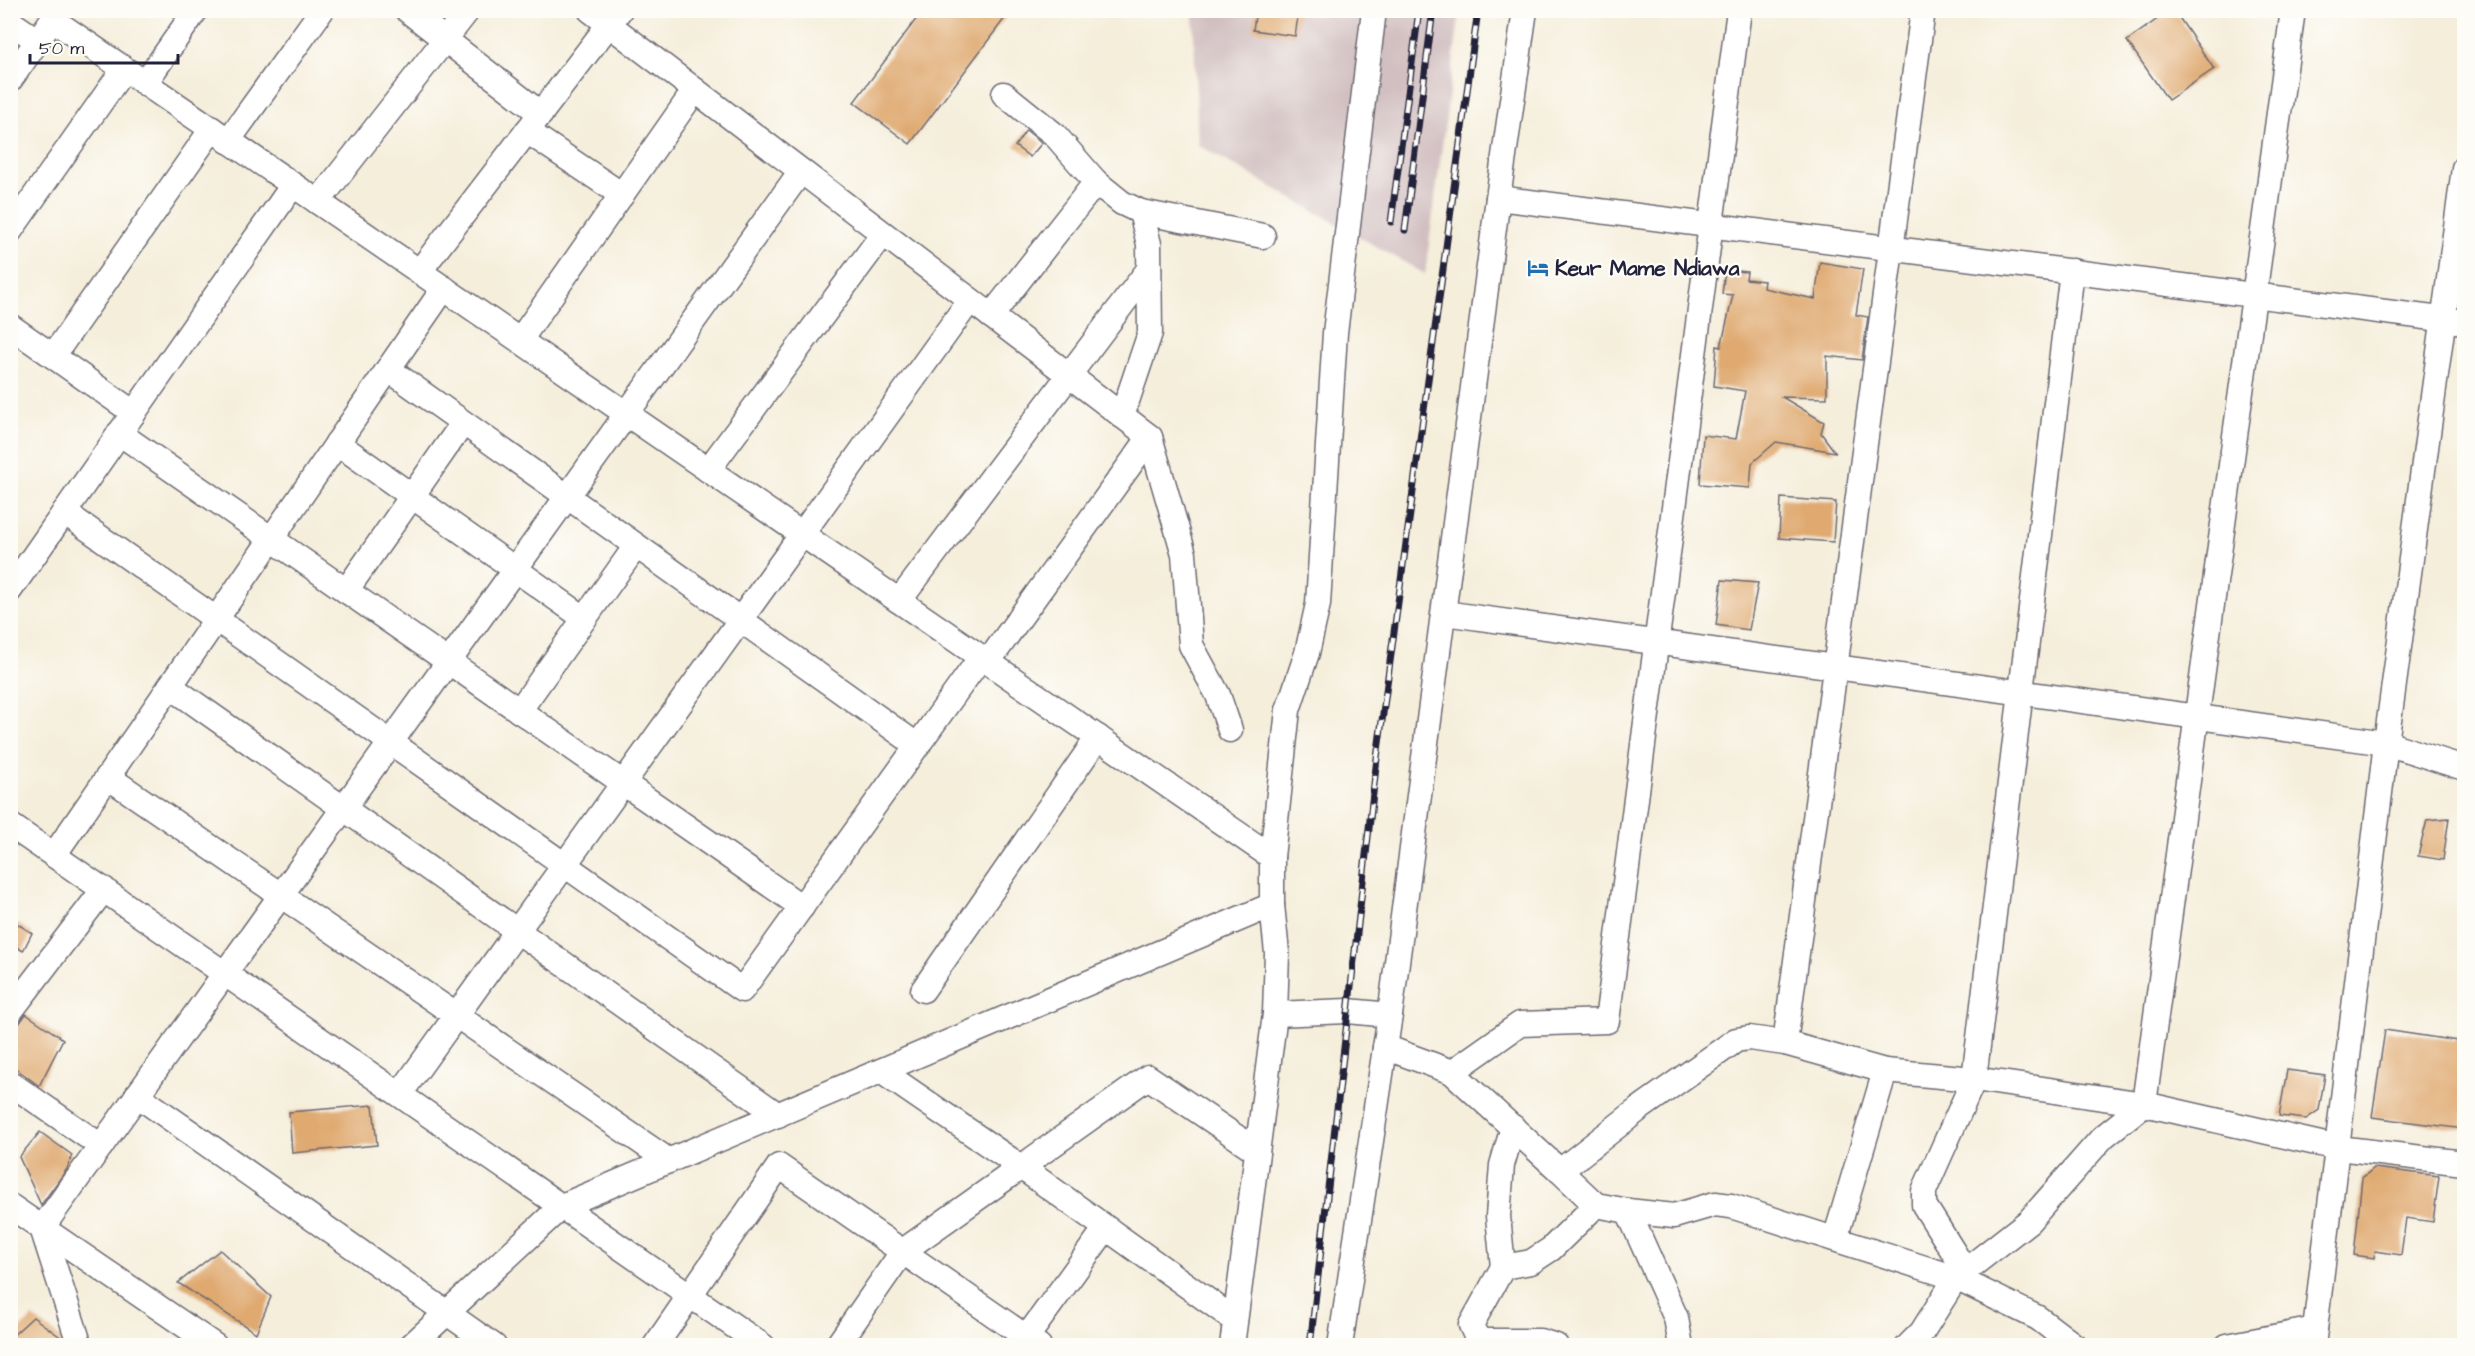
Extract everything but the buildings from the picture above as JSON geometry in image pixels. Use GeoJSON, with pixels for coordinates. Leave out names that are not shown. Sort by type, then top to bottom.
{"type":"FeatureCollection","features":[{"type":"Feature","properties":{"kind":"street"},"geometry":{"type":"LineString","coordinates":[[145,83],[196,10]]}},
{"type":"Feature","properties":{"kind":"street"},"geometry":{"type":"LineString","coordinates":[[53,356],[220,135],[322,10]]}},
{"type":"Feature","properties":{"kind":"street"},"geometry":{"type":"LineString","coordinates":[[407,10],[445,40],[534,122],[622,195]]}},
{"type":"Feature","properties":{"kind":"street"},"geometry":{"type":"LineString","coordinates":[[318,202],[468,10]]}},
{"type":"Feature","properties":{"kind":"street"},"geometry":{"type":"LineString","coordinates":[[1232,1346],[1275,1014],[1277,953],[1272,905],[1272,857],[1288,710],[1307,653],[1318,604],[1335,333],[1374,10]]}},
{"type":"Feature","properties":{"kind":"street"},"geometry":{"type":"LineString","coordinates":[[1340,1346],[1390,1015],[1525,10]]}},
{"type":"Feature","properties":{"kind":"street"},"geometry":{"type":"LineString","coordinates":[[1452,1072],[1520,1024],[1607,1021],[1739,10]]}},
{"type":"Feature","properties":{"kind":"street"},"geometry":{"type":"LineString","coordinates":[[1785,1043],[1923,10]]}},
{"type":"Feature","properties":{"kind":"street"},"geometry":{"type":"LineString","coordinates":[[1922,1341],[1961,1275],[2029,1221],[2103,1137],[2144,1104],[2293,10]]}},
{"type":"Feature","properties":{"kind":"street"},"geometry":{"type":"LineString","coordinates":[[10,80],[56,15],[124,69],[1272,857]]}},
{"type":"Feature","properties":{"kind":"street"},"geometry":{"type":"LineString","coordinates":[[419,272],[534,122],[607,15],[695,90],[1150,437],[1184,554],[1191,645],[1218,695],[1230,730]]}},
{"type":"Feature","properties":{"kind":"street"},"geometry":{"type":"LineString","coordinates":[[10,22],[38,41]]}},
{"type":"Feature","properties":{"kind":"street"},"geometry":{"type":"LineString","coordinates":[[10,231],[124,69]]}},
{"type":"Feature","properties":{"kind":"street"},"geometry":{"type":"LineString","coordinates":[[519,340],[695,90]]}},
{"type":"Feature","properties":{"kind":"street"},"geometry":{"type":"LineString","coordinates":[[1004,94],[1055,135],[1096,182],[1122,203],[1141,212],[1263,236]]}},
{"type":"Feature","properties":{"kind":"street"},"geometry":{"type":"LineString","coordinates":[[2227,1346],[2314,1337],[2386,743],[2455,320],[2464,168]]}},
{"type":"Feature","properties":{"kind":"street"},"geometry":{"type":"LineString","coordinates":[[42,1228],[801,171]]}},
{"type":"Feature","properties":{"kind":"street"},"geometry":{"type":"LineString","coordinates":[[991,316],[1096,182]]}},
{"type":"Feature","properties":{"kind":"street"},"geometry":{"type":"LineString","coordinates":[[10,591],[293,184]]}},
{"type":"Feature","properties":{"kind":"street"},"geometry":{"type":"LineString","coordinates":[[1498,198],[2455,320]]}},
{"type":"Feature","properties":{"kind":"street"},"geometry":{"type":"LineString","coordinates":[[1122,416],[1150,333],[1149,244],[1141,212]]}},
{"type":"Feature","properties":{"kind":"street"},"geometry":{"type":"LineString","coordinates":[[708,470],[883,234]]}},
{"type":"Feature","properties":{"kind":"street"},"geometry":{"type":"LineString","coordinates":[[899,601],[1149,269]]}},
{"type":"Feature","properties":{"kind":"street"},"geometry":{"type":"LineString","coordinates":[[1961,1275],[1924,1205],[1924,1191],[1974,1079],[2072,271]]}},
{"type":"Feature","properties":{"kind":"street"},"geometry":{"type":"LineString","coordinates":[[54,855],[444,288]]}},
{"type":"Feature","properties":{"kind":"street"},"geometry":{"type":"LineString","coordinates":[[400,1094],[970,300]]}},
{"type":"Feature","properties":{"kind":"street"},"geometry":{"type":"LineString","coordinates":[[11,326],[134,412]]}},
{"type":"Feature","properties":{"kind":"street"},"geometry":{"type":"LineString","coordinates":[[388,369],[918,746]]}},
{"type":"Feature","properties":{"kind":"street"},"geometry":{"type":"LineString","coordinates":[[346,591],[463,423]]}},
{"type":"Feature","properties":{"kind":"street"},"geometry":{"type":"LineString","coordinates":[[119,433],[802,907]]}},
{"type":"Feature","properties":{"kind":"street"},"geometry":{"type":"LineString","coordinates":[[64,512],[742,990],[918,746],[985,660],[1150,437]]}},
{"type":"Feature","properties":{"kind":"street"},"geometry":{"type":"LineString","coordinates":[[338,443],[584,618]]}},
{"type":"Feature","properties":{"kind":"street"},"geometry":{"type":"LineString","coordinates":[[519,711],[636,546]]}},
{"type":"Feature","properties":{"kind":"street"},"geometry":{"type":"LineString","coordinates":[[1444,613],[2386,743],[2464,768]]}},
{"type":"Feature","properties":{"kind":"street"},"geometry":{"type":"LineString","coordinates":[[170,686],[778,1115]]}},
{"type":"Feature","properties":{"kind":"street"},"geometry":{"type":"LineString","coordinates":[[923,990],[1098,737]]}},
{"type":"Feature","properties":{"kind":"street"},"geometry":{"type":"LineString","coordinates":[[108,777],[669,1161]]}},
{"type":"Feature","properties":{"kind":"street"},"geometry":{"type":"LineString","coordinates":[[10,825],[763,1346]]}},
{"type":"Feature","properties":{"kind":"street"},"geometry":{"type":"LineString","coordinates":[[10,1012],[104,889]]}},
{"type":"Feature","properties":{"kind":"street"},"geometry":{"type":"LineString","coordinates":[[411,1346],[562,1206],[1272,905]]}},
{"type":"Feature","properties":{"kind":"street"},"geometry":{"type":"LineString","coordinates":[[1275,1014],[1348,1011],[1390,1015]]}},
{"type":"Feature","properties":{"kind":"street"},"geometry":{"type":"LineString","coordinates":[[1560,1171],[1639,1109],[1736,1040],[1749,1038],[1785,1043],[1810,1052],[1885,1071],[1974,1079],[2144,1104],[2338,1148],[2464,1163]]}},
{"type":"Feature","properties":{"kind":"street"},"geometry":{"type":"LineString","coordinates":[[1385,1047],[1452,1072],[1596,1205],[1674,1216],[1715,1204],[1731,1206],[1961,1275],[2038,1318],[2075,1346]]}},
{"type":"Feature","properties":{"kind":"street"},"geometry":{"type":"LineString","coordinates":[[881,1071],[1021,1167],[1235,1320]]}},
{"type":"Feature","properties":{"kind":"street"},"geometry":{"type":"LineString","coordinates":[[1835,1239],[1885,1071]]}},
{"type":"Feature","properties":{"kind":"street"},"geometry":{"type":"LineString","coordinates":[[837,1346],[903,1251],[1148,1077],[1257,1151]]}},
{"type":"Feature","properties":{"kind":"street"},"geometry":{"type":"LineString","coordinates":[[10,1083],[101,1146]]}},
{"type":"Feature","properties":{"kind":"street"},"geometry":{"type":"LineString","coordinates":[[137,1095],[494,1346]]}},
{"type":"Feature","properties":{"kind":"street"},"geometry":{"type":"LineString","coordinates":[[1513,1127],[1503,1165],[1499,1206],[1503,1267],[1471,1325],[1476,1336],[1483,1341],[1545,1344]]}},
{"type":"Feature","properties":{"kind":"street"},"geometry":{"type":"LineString","coordinates":[[656,1346],[779,1166],[1033,1341],[1106,1228]]}},
{"type":"Feature","properties":{"kind":"street"},"geometry":{"type":"LineString","coordinates":[[1503,1267],[1531,1262],[1551,1249],[1596,1205]]}},
{"type":"Feature","properties":{"kind":"street"},"geometry":{"type":"LineString","coordinates":[[10,1206],[215,1346]]}},
{"type":"Feature","properties":{"kind":"street"},"geometry":{"type":"LineString","coordinates":[[1628,1211],[1676,1318],[1681,1346]]}},
{"type":"Feature","properties":{"kind":"street"},"geometry":{"type":"LineString","coordinates":[[42,1228],[80,1346]]}},
{"type":"Feature","properties":{"kind":"shaded area"},"geometry":{"type":"Polygon","coordinates":[[[1193,11],[1460,11],[1425,274],[1198,145],[1193,11]]]}},
{"type":"Feature","properties":{"kind":"railway"},"geometry":{"type":"LineString","coordinates":[[1391,222],[1419,10]]}},
{"type":"Feature","properties":{"kind":"railway"},"geometry":{"type":"LineString","coordinates":[[1405,230],[1433,10]]}},
{"type":"Feature","properties":{"kind":"railway"},"geometry":{"type":"LineString","coordinates":[[1310,1346],[1377,758],[1478,10]]}},
{"type":"Feature","properties":{"kind":"place","name":"Keur Mame Ndiawa"},"geometry":{"type":"Point","coordinates":[1538,268]}}]}
